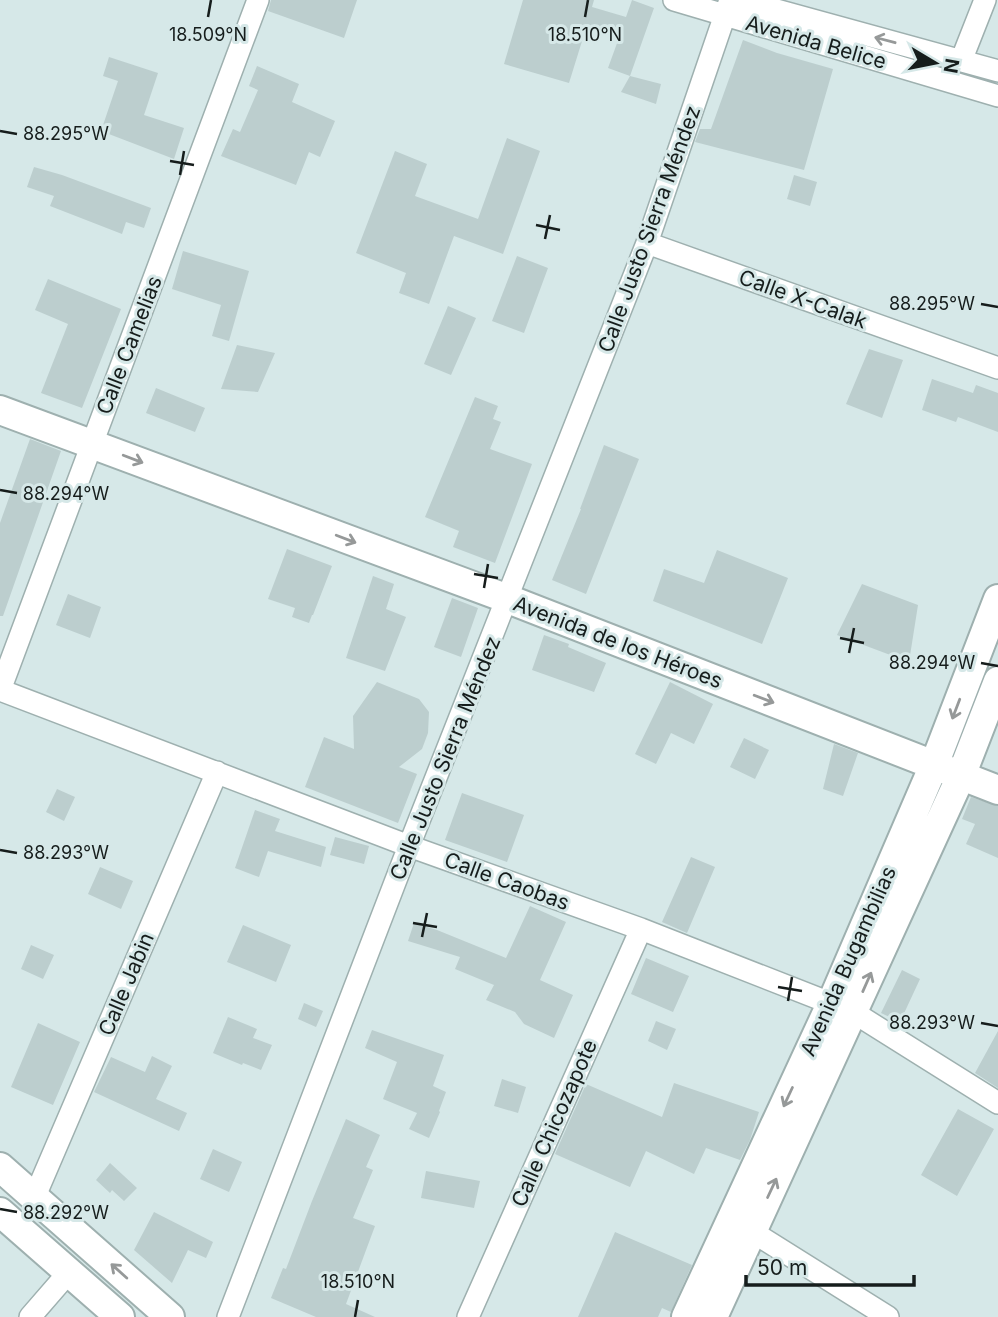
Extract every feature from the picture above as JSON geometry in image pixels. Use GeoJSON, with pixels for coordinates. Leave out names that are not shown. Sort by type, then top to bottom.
{"type":"FeatureCollection","features":[{"type":"Feature","properties":{"kind":"main road","name":"Avenida de los Héroes"},"geometry":{"type":"LineString","coordinates":[[0,410],[508,599],[998,790]]}},
{"type":"Feature","properties":{"kind":"main road","name":"Avenida Bugambilias"},"geometry":{"type":"LineString","coordinates":[[842,1008],[998,599]]}},
{"type":"Feature","properties":{"kind":"main road","name":"Avenida Bugambilias"},"geometry":{"type":"LineString","coordinates":[[686,1317],[742,1225],[842,1008],[961,776],[998,681]]}},
{"type":"Feature","properties":{"kind":"main road"},"geometry":{"type":"LineString","coordinates":[[0,1167],[170,1317]]}},
{"type":"Feature","properties":{"kind":"main road"},"geometry":{"type":"LineString","coordinates":[[0,1212],[120,1317]]}},
{"type":"Feature","properties":{"kind":"main road","name":"Avenida Bugambilias"},"geometry":{"type":"LineString","coordinates":[[713,1317],[742,1225]]}},
{"type":"Feature","properties":{"kind":"street","name":"Calle Camelias"},"geometry":{"type":"LineString","coordinates":[[0,690],[258,0]]}},
{"type":"Feature","properties":{"kind":"street","name":"Avenida Belice"},"geometry":{"type":"LineString","coordinates":[[674,0],[732,5],[998,71]]}},
{"type":"Feature","properties":{"kind":"street"},"geometry":{"type":"LineString","coordinates":[[961,61],[985,0]]}},
{"type":"Feature","properties":{"kind":"street","name":"Avenida Belice"},"geometry":{"type":"LineString","coordinates":[[732,5],[998,96]]}},
{"type":"Feature","properties":{"kind":"street","name":"Calle Justo Sierra Méndez"},"geometry":{"type":"LineString","coordinates":[[228,1317],[647,243],[732,5]]}},
{"type":"Feature","properties":{"kind":"street","name":"Calle X-Calak"},"geometry":{"type":"LineString","coordinates":[[647,243],[998,368]]}},
{"type":"Feature","properties":{"kind":"street","name":"Calle Caobas"},"geometry":{"type":"LineString","coordinates":[[0,690],[410,846],[641,929],[842,1008],[998,1103]]}},
{"type":"Feature","properties":{"kind":"street","name":"Calle Jabin"},"geometry":{"type":"LineString","coordinates":[[35,1196],[217,772]]}},
{"type":"Feature","properties":{"kind":"street","name":"Calle Chicozapote"},"geometry":{"type":"LineString","coordinates":[[468,1317],[641,929]]}},
{"type":"Feature","properties":{"kind":"street"},"geometry":{"type":"LineString","coordinates":[[742,1225],[888,1317]]}},
{"type":"Feature","properties":{"kind":"street"},"geometry":{"type":"LineString","coordinates":[[30,1317],[69,1272]]}},
{"type":"Feature","properties":{"kind":"building"},"geometry":{"type":"Polygon","coordinates":[[[271,0],[357,0],[344,38],[268,11],[271,0]]]}},
{"type":"Feature","properties":{"kind":"building"},"geometry":{"type":"Polygon","coordinates":[[[523,0],[594,0],[592,7],[626,17],[632,0],[654,8],[630,76],[608,68],[620,35],[587,25],[569,83],[504,64],[523,0]]]}},
{"type":"Feature","properties":{"kind":"building"},"geometry":{"type":"Polygon","coordinates":[[[743,40],[833,69],[804,170],[695,142],[700,129],[711,129],[743,40]]]}},
{"type":"Feature","properties":{"kind":"building"},"geometry":{"type":"Polygon","coordinates":[[[109,57],[158,73],[144,115],[184,128],[174,159],[101,131],[118,81],[103,76],[109,57]]]}},
{"type":"Feature","properties":{"kind":"building"},"geometry":{"type":"Polygon","coordinates":[[[257,66],[299,84],[292,102],[335,121],[320,157],[309,152],[296,185],[221,156],[233,129],[240,132],[258,90],[249,86],[257,66]]]}},
{"type":"Feature","properties":{"kind":"building"},"geometry":{"type":"Polygon","coordinates":[[[630,76],[661,84],[656,104],[621,92],[630,76]]]}},
{"type":"Feature","properties":{"kind":"building"},"geometry":{"type":"Polygon","coordinates":[[[507,138],[540,151],[503,254],[454,236],[429,304],[399,293],[406,273],[356,253],[395,151],[427,164],[415,196],[478,219],[507,138]]]}},
{"type":"Feature","properties":{"kind":"building"},"geometry":{"type":"Polygon","coordinates":[[[34,167],[151,208],[144,228],[126,222],[122,234],[50,206],[54,196],[27,187],[34,167]]]}},
{"type":"Feature","properties":{"kind":"building"},"geometry":{"type":"Polygon","coordinates":[[[794,175],[817,182],[810,206],[787,199],[794,175]]]}},
{"type":"Feature","properties":{"kind":"building"},"geometry":{"type":"Polygon","coordinates":[[[183,251],[249,271],[229,341],[212,336],[221,305],[172,289],[183,251]]]}},
{"type":"Feature","properties":{"kind":"building"},"geometry":{"type":"Polygon","coordinates":[[[517,256],[548,268],[524,333],[492,321],[517,256]]]}},
{"type":"Feature","properties":{"kind":"building"},"geometry":{"type":"Polygon","coordinates":[[[48,279],[121,309],[82,408],[41,393],[68,324],[35,310],[48,279]]]}},
{"type":"Feature","properties":{"kind":"building"},"geometry":{"type":"Polygon","coordinates":[[[448,306],[476,318],[451,375],[424,364],[448,306]]]}},
{"type":"Feature","properties":{"kind":"building"},"geometry":{"type":"Polygon","coordinates":[[[237,345],[275,353],[258,392],[221,389],[237,345]]]}},
{"type":"Feature","properties":{"kind":"building"},"geometry":{"type":"Polygon","coordinates":[[[869,349],[903,360],[882,418],[846,404],[869,349]]]}},
{"type":"Feature","properties":{"kind":"building"},"geometry":{"type":"Polygon","coordinates":[[[932,379],[973,393],[976,385],[998,393],[998,432],[958,417],[956,422],[922,410],[932,379]]]}},
{"type":"Feature","properties":{"kind":"building"},"geometry":{"type":"Polygon","coordinates":[[[156,388],[205,408],[195,432],[146,413],[156,388]]]}},
{"type":"Feature","properties":{"kind":"building"},"geometry":{"type":"Polygon","coordinates":[[[475,397],[498,406],[493,419],[501,422],[490,449],[532,464],[495,563],[453,547],[459,531],[425,517],[475,397]]]}},
{"type":"Feature","properties":{"kind":"building"},"geometry":{"type":"Polygon","coordinates":[[[30,439],[61,451],[3,616],[0,616],[0,523],[30,439]]]}},
{"type":"Feature","properties":{"kind":"building"},"geometry":{"type":"Polygon","coordinates":[[[604,445],[639,459],[586,594],[552,580],[604,445]]]}},
{"type":"Feature","properties":{"kind":"building"},"geometry":{"type":"Polygon","coordinates":[[[287,549],[332,566],[309,623],[292,617],[295,608],[268,599],[287,549]]]}},
{"type":"Feature","properties":{"kind":"building"},"geometry":{"type":"Polygon","coordinates":[[[717,550],[788,578],[762,644],[653,601],[664,569],[704,583],[717,550]]]}},
{"type":"Feature","properties":{"kind":"building"},"geometry":{"type":"Polygon","coordinates":[[[373,576],[394,584],[386,609],[406,617],[385,671],[346,658],[373,576]]]}},
{"type":"Feature","properties":{"kind":"building"},"geometry":{"type":"Polygon","coordinates":[[[862,584],[918,605],[909,662],[837,635],[862,584]]]}},
{"type":"Feature","properties":{"kind":"building"},"geometry":{"type":"Polygon","coordinates":[[[68,594],[101,607],[90,638],[56,625],[68,594]]]}},
{"type":"Feature","properties":{"kind":"building"},"geometry":{"type":"Polygon","coordinates":[[[452,598],[478,608],[461,657],[434,647],[452,598]]]}},
{"type":"Feature","properties":{"kind":"building"},"geometry":{"type":"Polygon","coordinates":[[[544,635],[606,663],[594,692],[532,670],[544,635]]]}},
{"type":"Feature","properties":{"kind":"building"},"geometry":{"type":"Polygon","coordinates":[[[377,682],[419,699],[429,712],[428,733],[422,749],[399,767],[417,774],[398,823],[305,787],[324,737],[354,749],[353,716],[377,682]]]}},
{"type":"Feature","properties":{"kind":"building"},"geometry":{"type":"Polygon","coordinates":[[[670,682],[713,704],[694,744],[671,733],[656,764],[635,754],[670,682]]]}},
{"type":"Feature","properties":{"kind":"building"},"geometry":{"type":"Polygon","coordinates":[[[744,738],[769,750],[755,779],[730,767],[744,738]]]}},
{"type":"Feature","properties":{"kind":"building"},"geometry":{"type":"Polygon","coordinates":[[[834,744],[858,753],[843,796],[823,789],[834,744]]]}},
{"type":"Feature","properties":{"kind":"building"},"geometry":{"type":"Polygon","coordinates":[[[57,789],[75,797],[64,821],[46,812],[57,789]]]}},
{"type":"Feature","properties":{"kind":"building"},"geometry":{"type":"Polygon","coordinates":[[[462,793],[524,815],[507,862],[445,840],[462,793]]]}},
{"type":"Feature","properties":{"kind":"building"},"geometry":{"type":"Polygon","coordinates":[[[971,797],[998,806],[998,858],[966,844],[975,824],[962,819],[971,797]]]}},
{"type":"Feature","properties":{"kind":"building"},"geometry":{"type":"Polygon","coordinates":[[[255,810],[280,819],[275,831],[326,847],[321,867],[268,851],[259,877],[235,868],[255,810]]]}},
{"type":"Feature","properties":{"kind":"building"},"geometry":{"type":"Polygon","coordinates":[[[335,837],[369,846],[364,864],[330,855],[335,837]]]}},
{"type":"Feature","properties":{"kind":"building"},"geometry":{"type":"Polygon","coordinates":[[[691,857],[715,867],[687,933],[662,922],[691,857]]]}},
{"type":"Feature","properties":{"kind":"building"},"geometry":{"type":"Polygon","coordinates":[[[100,867],[133,881],[121,909],[88,894],[100,867]]]}},
{"type":"Feature","properties":{"kind":"building"},"geometry":{"type":"Polygon","coordinates":[[[530,906],[566,922],[540,980],[573,995],[554,1038],[524,1024],[515,1012],[486,1000],[494,985],[455,969],[460,957],[408,941],[414,923],[506,958],[530,906]]]}},
{"type":"Feature","properties":{"kind":"building"},"geometry":{"type":"Polygon","coordinates":[[[243,925],[291,945],[276,982],[227,962],[243,925]]]}},
{"type":"Feature","properties":{"kind":"building"},"geometry":{"type":"Polygon","coordinates":[[[31,945],[54,955],[43,979],[21,969],[31,945]]]}},
{"type":"Feature","properties":{"kind":"building"},"geometry":{"type":"Polygon","coordinates":[[[646,958],[689,976],[673,1012],[631,994],[646,958]]]}},
{"type":"Feature","properties":{"kind":"building"},"geometry":{"type":"Polygon","coordinates":[[[902,970],[920,979],[900,1022],[881,1013],[902,970]]]}},
{"type":"Feature","properties":{"kind":"building"},"geometry":{"type":"Polygon","coordinates":[[[304,1003],[323,1011],[316,1027],[298,1019],[304,1003]]]}},
{"type":"Feature","properties":{"kind":"building"},"geometry":{"type":"Polygon","coordinates":[[[228,1017],[257,1029],[253,1038],[272,1045],[261,1070],[213,1053],[228,1017]]]}},
{"type":"Feature","properties":{"kind":"building"},"geometry":{"type":"Polygon","coordinates":[[[656,1021],[676,1029],[667,1050],[648,1041],[656,1021]]]}},
{"type":"Feature","properties":{"kind":"building"},"geometry":{"type":"Polygon","coordinates":[[[38,1023],[80,1042],[53,1105],[11,1087],[38,1023]]]}},
{"type":"Feature","properties":{"kind":"building"},"geometry":{"type":"Polygon","coordinates":[[[372,1030],[444,1055],[433,1086],[446,1092],[429,1138],[409,1129],[417,1113],[383,1099],[397,1062],[365,1048],[372,1030]]]}},
{"type":"Feature","properties":{"kind":"building"},"geometry":{"type":"Polygon","coordinates":[[[998,1031],[998,1088],[975,1073],[998,1031]]]}},
{"type":"Feature","properties":{"kind":"building"},"geometry":{"type":"Polygon","coordinates":[[[152,1056],[172,1066],[156,1099],[187,1113],[179,1131],[94,1092],[111,1057],[145,1072],[152,1056]]]}},
{"type":"Feature","properties":{"kind":"building"},"geometry":{"type":"Polygon","coordinates":[[[502,1079],[526,1087],[518,1113],[494,1106],[502,1079]]]}},
{"type":"Feature","properties":{"kind":"building"},"geometry":{"type":"Polygon","coordinates":[[[674,1083],[759,1112],[740,1160],[706,1148],[694,1174],[646,1151],[630,1187],[555,1154],[586,1084],[662,1117],[674,1083]]]}},
{"type":"Feature","properties":{"kind":"building"},"geometry":{"type":"Polygon","coordinates":[[[958,1109],[994,1129],[957,1196],[921,1175],[958,1109]]]}},
{"type":"Feature","properties":{"kind":"building"},"geometry":{"type":"Polygon","coordinates":[[[346,1119],[380,1135],[366,1167],[373,1170],[353,1218],[375,1226],[346,1304],[375,1317],[316,1317],[271,1298],[283,1268],[286,1269],[346,1119]]]}},
{"type":"Feature","properties":{"kind":"building"},"geometry":{"type":"Polygon","coordinates":[[[213,1149],[242,1162],[229,1192],[200,1179],[213,1149]]]}},
{"type":"Feature","properties":{"kind":"building"},"geometry":{"type":"Polygon","coordinates":[[[110,1163],[137,1188],[124,1201],[96,1180],[110,1163]]]}},
{"type":"Feature","properties":{"kind":"building"},"geometry":{"type":"Polygon","coordinates":[[[426,1171],[480,1181],[474,1208],[421,1198],[426,1171]]]}},
{"type":"Feature","properties":{"kind":"building"},"geometry":{"type":"Polygon","coordinates":[[[154,1212],[213,1242],[206,1258],[188,1250],[172,1283],[134,1250],[154,1212]]]}},
{"type":"Feature","properties":{"kind":"building"},"geometry":{"type":"Polygon","coordinates":[[[615,1232],[692,1265],[671,1312],[662,1308],[658,1317],[578,1317],[615,1232]]]}}]}
